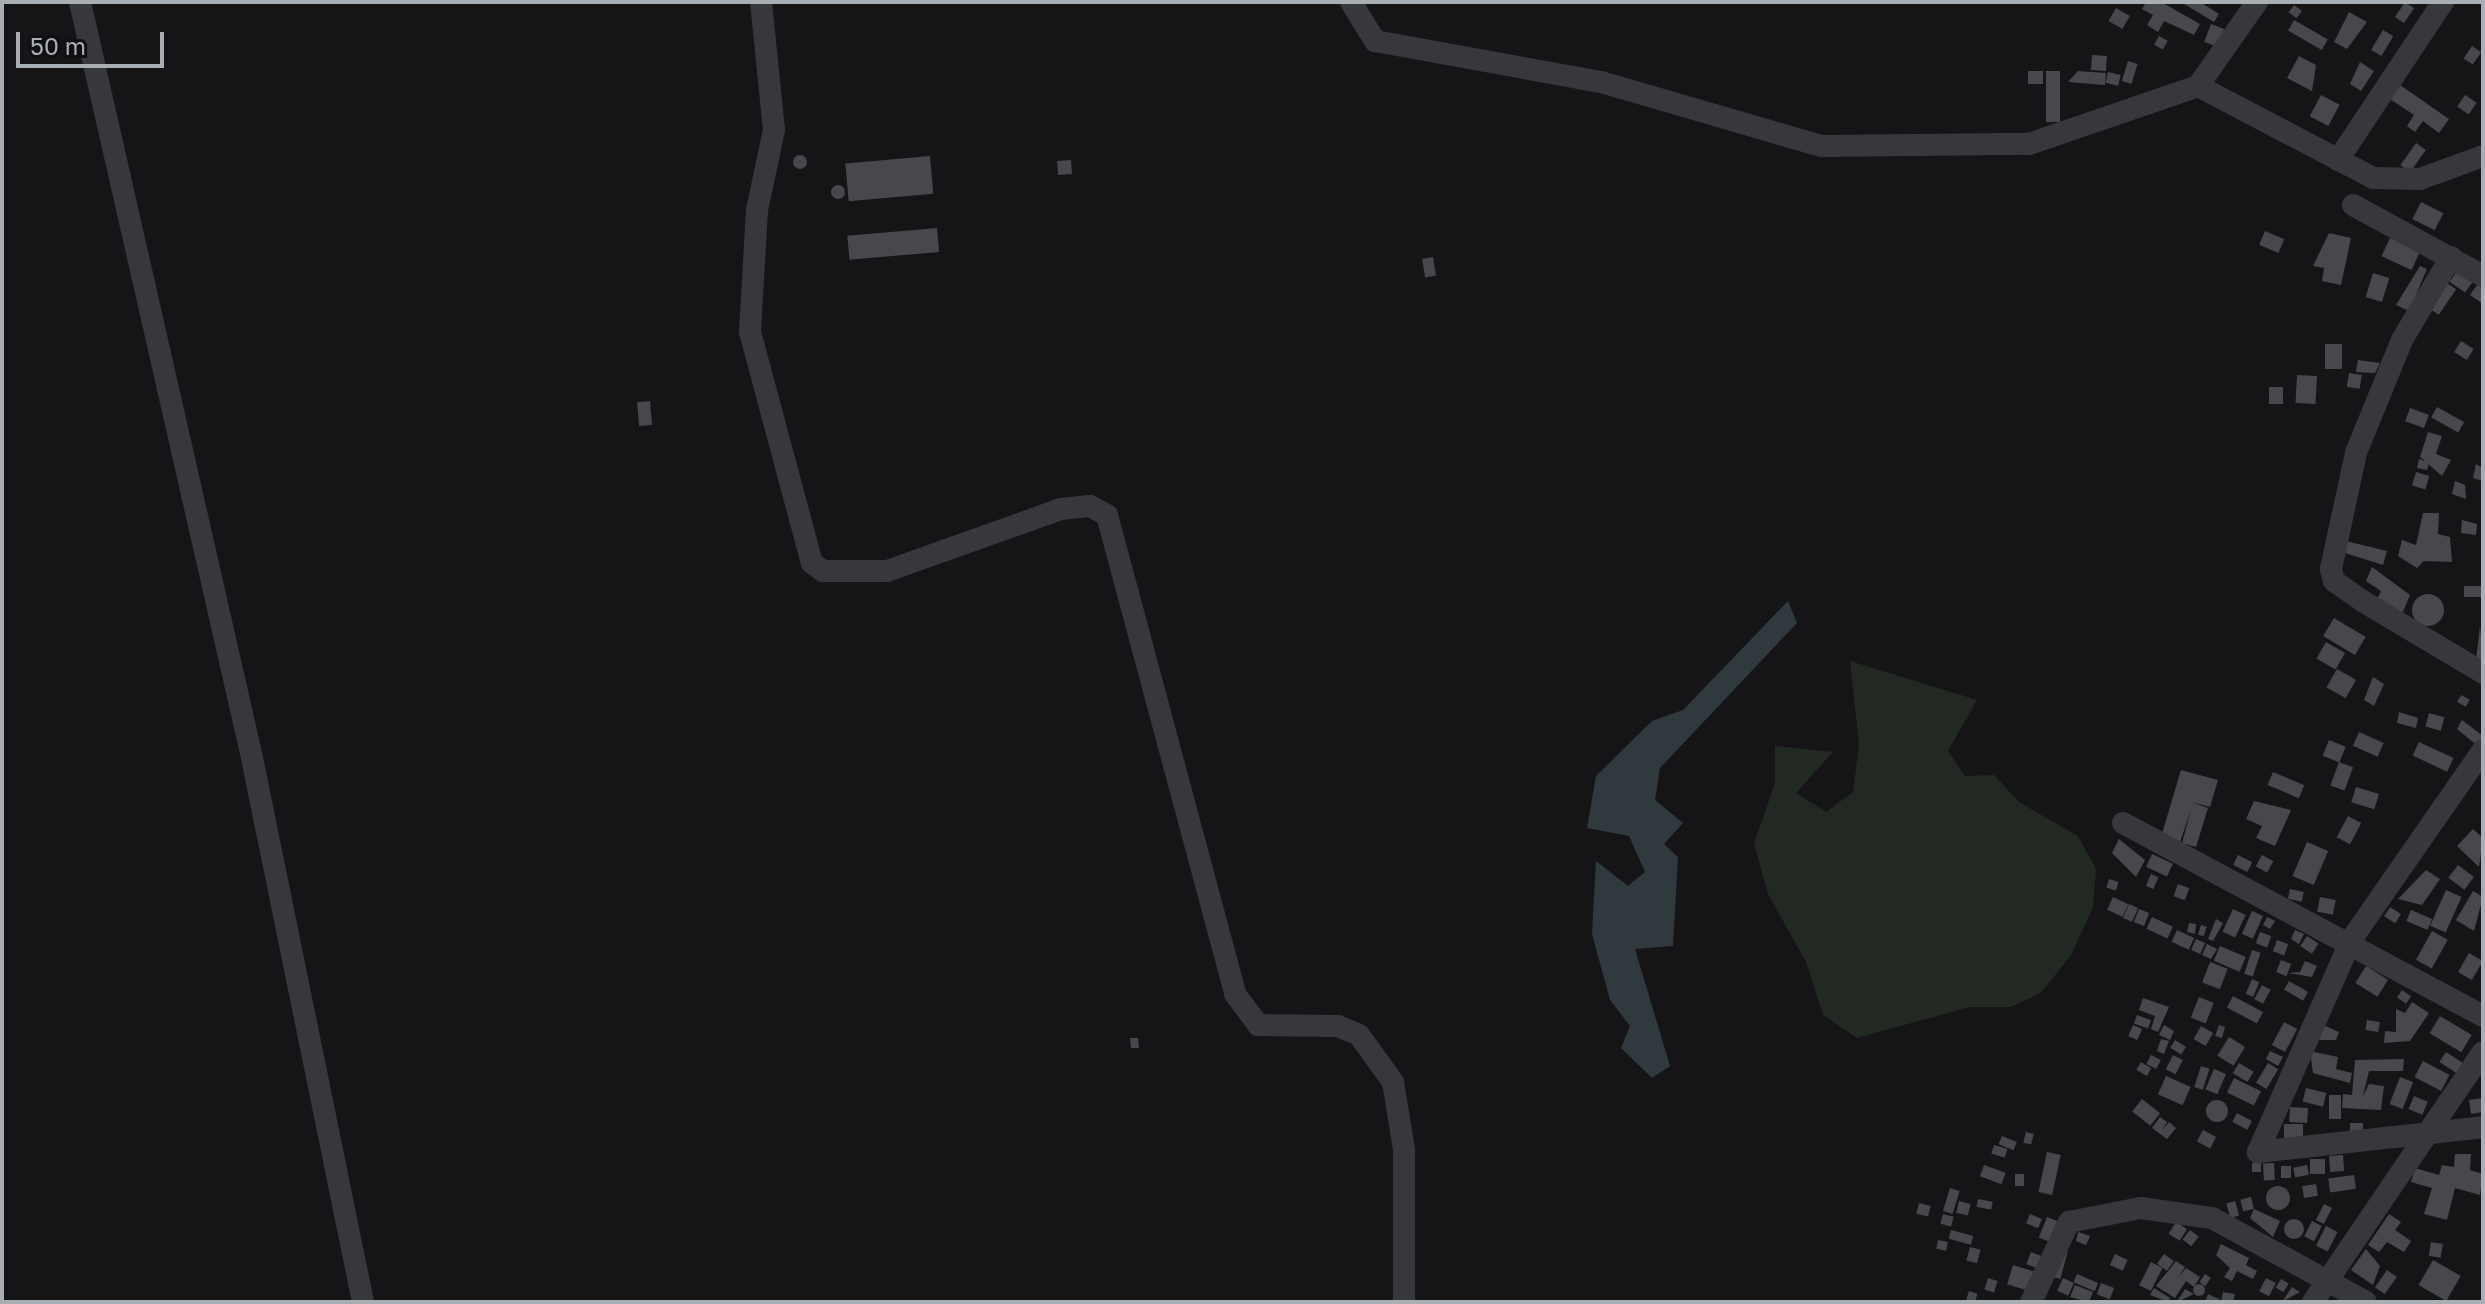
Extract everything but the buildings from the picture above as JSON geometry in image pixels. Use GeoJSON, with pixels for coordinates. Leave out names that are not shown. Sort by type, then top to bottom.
{"type":"FeatureCollection","features":[{"type":"Feature","properties":{"kind":"street"},"geometry":{"type":"LineString","coordinates":[[80,2],[252,758],[363,1302]]}},
{"type":"Feature","properties":{"kind":"street"},"geometry":{"type":"LineString","coordinates":[[761,2],[774,130],[757,210],[750,332],[812,563],[823,571],[883,572],[1061,509],[1090,506],[1107,515],[1194,817],[1235,994],[1258,1025],[1338,1026],[1359,1035],[1393,1082],[1404,1149],[1399,1300]]}},
{"type":"Feature","properties":{"kind":"street"},"geometry":{"type":"LineString","coordinates":[[1351,2],[1375,41],[1601,82],[1822,146],[2029,144],[2198,86],[2257,2]]}},
{"type":"Feature","properties":{"kind":"street"},"geometry":{"type":"LineString","coordinates":[[2338,160],[2443,2]]}},
{"type":"Feature","properties":{"kind":"street"},"geometry":{"type":"LineString","coordinates":[[2198,86],[2338,160],[2403,183],[2483,156]]}},
{"type":"Feature","properties":{"kind":"street"},"geometry":{"type":"LineString","coordinates":[[2353,205],[2483,276]]}},
{"type":"Feature","properties":{"kind":"street"},"geometry":{"type":"LineString","coordinates":[[2451,257],[2392,360],[2356,453],[2331,569],[2334,581],[2364,602],[2483,673]]}},
{"type":"Feature","properties":{"kind":"street"},"geometry":{"type":"LineString","coordinates":[[2483,750],[2351,940],[2258,1152],[2483,1127]]}},
{"type":"Feature","properties":{"kind":"street"},"geometry":{"type":"LineString","coordinates":[[2123,823],[2351,940],[2483,1016]]}},
{"type":"Feature","properties":{"kind":"street"},"geometry":{"type":"LineString","coordinates":[[2313,1302],[2483,1052]]}},
{"type":"Feature","properties":{"kind":"street"},"geometry":{"type":"LineString","coordinates":[[2031,1302],[2069,1222],[2141,1208],[2212,1218],[2328,1278],[2366,1302]]}},
{"type":"Feature","properties":{"kind":"shaded area"},"geometry":{"type":"Polygon","coordinates":[[[1788,601],[1797,623],[1660,768],[1655,800],[1683,823],[1664,844],[1678,857],[1673,946],[1635,949],[1670,1066],[1652,1078],[1621,1048],[1630,1026],[1610,1000],[1592,934],[1596,861],[1628,886],[1645,872],[1629,836],[1587,828],[1596,776],[1652,721],[1683,710],[1788,601]]]}},
{"type":"Feature","properties":{"kind":"shaded area"},"geometry":{"type":"Polygon","coordinates":[[[1850,661],[1977,700],[1948,751],[1965,776],[1994,775],[2019,802],[2078,836],[2096,869],[2093,908],[2071,955],[2041,993],[2011,1007],[1970,1007],[1857,1038],[1823,1015],[1806,962],[1768,894],[1754,843],[1775,783],[1775,746],[1833,752],[1796,793],[1826,812],[1853,792],[1859,745],[1850,661]]]}}]}
